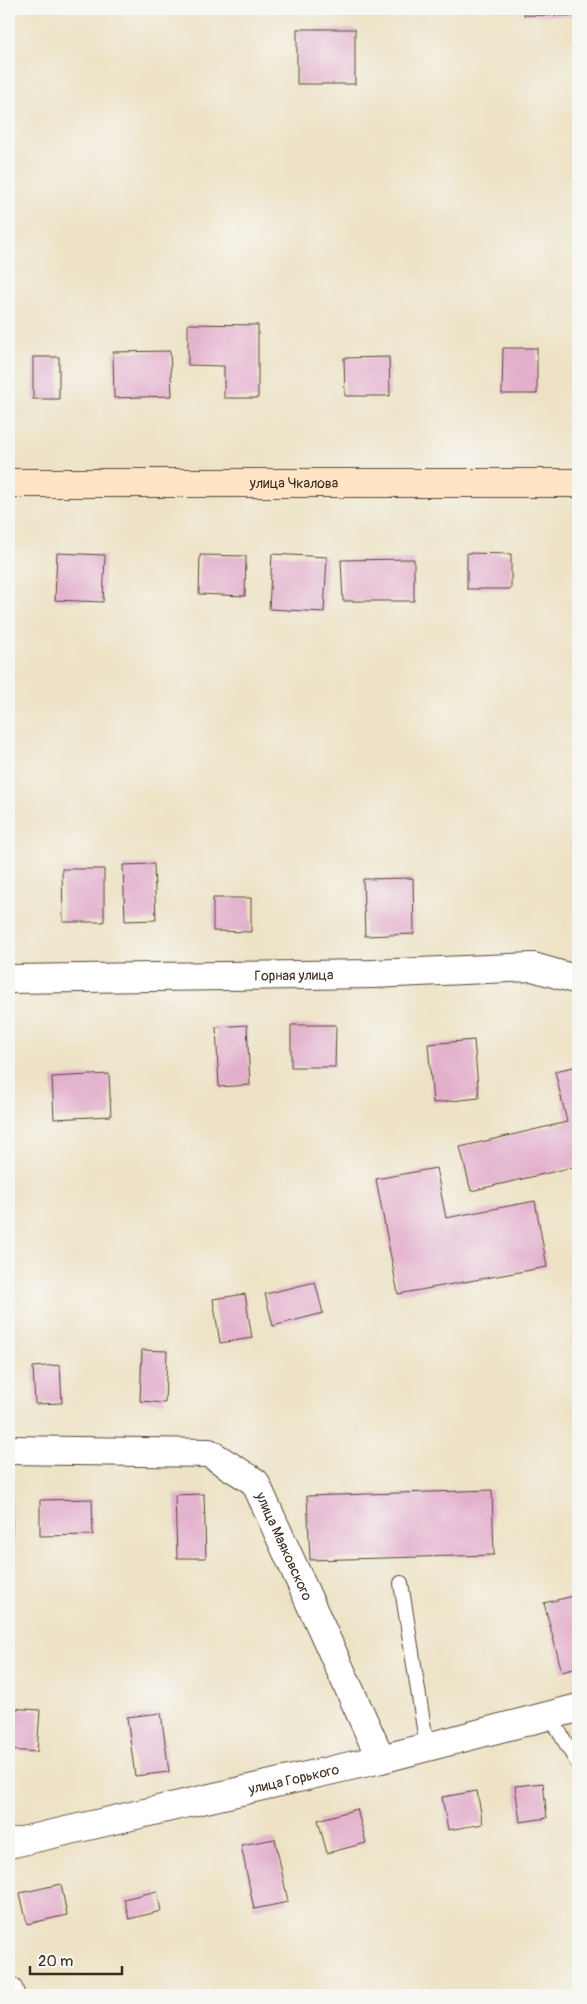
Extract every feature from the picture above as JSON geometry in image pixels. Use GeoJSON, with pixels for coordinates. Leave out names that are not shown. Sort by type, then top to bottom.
{"type":"FeatureCollection","features":[{"type":"Feature","properties":{"kind":"main road","name":"улица Чкалова"},"geometry":{"type":"LineString","coordinates":[[9,483],[578,483]]}},
{"type":"Feature","properties":{"kind":"street","name":"Горная улица"},"geometry":{"type":"LineString","coordinates":[[9,979],[374,974],[533,967],[578,980]]}},
{"type":"Feature","properties":{"kind":"street","name":"улица Маяковского"},"geometry":{"type":"LineString","coordinates":[[9,1450],[209,1453],[255,1482],[381,1759]]}},
{"type":"Feature","properties":{"kind":"street","name":"улица Горького"},"geometry":{"type":"LineString","coordinates":[[9,1844],[381,1759],[578,1708]]}},
{"type":"Feature","properties":{"kind":"street"},"geometry":{"type":"LineString","coordinates":[[9,1990],[10,1995]]}},
{"type":"Feature","properties":{"kind":"lane"},"geometry":{"type":"LineString","coordinates":[[401,1583],[427,1747]]}},
{"type":"Feature","properties":{"kind":"lane"},"geometry":{"type":"LineString","coordinates":[[550,1716],[578,1764]]}},
{"type":"Feature","properties":{"kind":"building"},"geometry":{"type":"Polygon","coordinates":[[[524,9],[578,9],[578,16],[524,15],[524,9]]]}},
{"type":"Feature","properties":{"kind":"building"},"geometry":{"type":"Polygon","coordinates":[[[297,29],[355,29],[355,84],[297,84],[297,29]]]}},
{"type":"Feature","properties":{"kind":"building"},"geometry":{"type":"Polygon","coordinates":[[[188,324],[258,325],[258,398],[224,398],[224,366],[188,365],[188,324]]]}},
{"type":"Feature","properties":{"kind":"building"},"geometry":{"type":"Polygon","coordinates":[[[503,348],[537,348],[537,394],[502,394],[503,348]]]}},
{"type":"Feature","properties":{"kind":"building"},"geometry":{"type":"Polygon","coordinates":[[[170,351],[172,396],[114,398],[113,352],[170,351]]]}},
{"type":"Feature","properties":{"kind":"building"},"geometry":{"type":"Polygon","coordinates":[[[33,357],[59,357],[59,399],[33,399],[33,357]]]}},
{"type":"Feature","properties":{"kind":"building"},"geometry":{"type":"Polygon","coordinates":[[[389,357],[390,396],[345,396],[344,358],[389,357]]]}},
{"type":"Feature","properties":{"kind":"building"},"geometry":{"type":"Polygon","coordinates":[[[57,553],[105,555],[103,602],[55,600],[57,553]]]}},
{"type":"Feature","properties":{"kind":"building"},"geometry":{"type":"Polygon","coordinates":[[[467,553],[511,554],[511,589],[467,589],[467,553]]]}},
{"type":"Feature","properties":{"kind":"building"},"geometry":{"type":"Polygon","coordinates":[[[272,554],[327,557],[324,612],[269,609],[272,554]]]}},
{"type":"Feature","properties":{"kind":"building"},"geometry":{"type":"Polygon","coordinates":[[[200,555],[246,556],[245,596],[199,594],[200,555]]]}},
{"type":"Feature","properties":{"kind":"building"},"geometry":{"type":"Polygon","coordinates":[[[414,559],[414,601],[343,601],[341,560],[414,559]]]}},
{"type":"Feature","properties":{"kind":"building"},"geometry":{"type":"Polygon","coordinates":[[[577,731],[578,848],[575,848],[577,731]]]}},
{"type":"Feature","properties":{"kind":"building"},"geometry":{"type":"Polygon","coordinates":[[[154,864],[156,920],[125,921],[123,865],[154,864]]]}},
{"type":"Feature","properties":{"kind":"building"},"geometry":{"type":"Polygon","coordinates":[[[62,869],[104,869],[104,922],[63,922],[62,869]]]}},
{"type":"Feature","properties":{"kind":"building"},"geometry":{"type":"Polygon","coordinates":[[[413,878],[414,934],[365,936],[363,879],[413,878]]]}},
{"type":"Feature","properties":{"kind":"building"},"geometry":{"type":"Polygon","coordinates":[[[213,898],[251,898],[251,932],[213,931],[213,898]]]}},
{"type":"Feature","properties":{"kind":"building"},"geometry":{"type":"Polygon","coordinates":[[[247,1025],[250,1085],[219,1087],[216,1027],[247,1025]]]}},
{"type":"Feature","properties":{"kind":"building"},"geometry":{"type":"Polygon","coordinates":[[[291,1025],[336,1025],[335,1067],[291,1067],[291,1025]]]}},
{"type":"Feature","properties":{"kind":"building"},"geometry":{"type":"Polygon","coordinates":[[[474,1040],[479,1098],[433,1103],[428,1044],[474,1040]]]}},
{"type":"Feature","properties":{"kind":"building"},"geometry":{"type":"Polygon","coordinates":[[[578,1066],[578,1166],[471,1191],[460,1147],[567,1122],[555,1071],[578,1066]]]}},
{"type":"Feature","properties":{"kind":"building"},"geometry":{"type":"Polygon","coordinates":[[[109,1074],[111,1116],[54,1119],[52,1077],[109,1074]]]}},
{"type":"Feature","properties":{"kind":"building"},"geometry":{"type":"Polygon","coordinates":[[[436,1168],[446,1218],[535,1201],[547,1267],[398,1294],[376,1179],[436,1168]]]}},
{"type":"Feature","properties":{"kind":"building"},"geometry":{"type":"Polygon","coordinates":[[[315,1282],[323,1313],[273,1326],[265,1294],[315,1282]]]}},
{"type":"Feature","properties":{"kind":"building"},"geometry":{"type":"Polygon","coordinates":[[[245,1294],[252,1338],[220,1343],[213,1299],[245,1294]]]}},
{"type":"Feature","properties":{"kind":"building"},"geometry":{"type":"Polygon","coordinates":[[[573,1295],[578,1295],[578,1349],[577,1349],[573,1295]]]}},
{"type":"Feature","properties":{"kind":"building"},"geometry":{"type":"Polygon","coordinates":[[[142,1350],[167,1351],[165,1403],[140,1401],[142,1350]]]}},
{"type":"Feature","properties":{"kind":"building"},"geometry":{"type":"Polygon","coordinates":[[[60,1365],[62,1403],[35,1404],[33,1367],[60,1365]]]}},
{"type":"Feature","properties":{"kind":"building"},"geometry":{"type":"Polygon","coordinates":[[[492,1490],[494,1555],[310,1560],[307,1496],[492,1490]]]}},
{"type":"Feature","properties":{"kind":"building"},"geometry":{"type":"Polygon","coordinates":[[[204,1494],[206,1558],[177,1558],[175,1495],[204,1494]]]}},
{"type":"Feature","properties":{"kind":"building"},"geometry":{"type":"Polygon","coordinates":[[[9,1498],[12,1498],[12,1535],[9,1535],[9,1498]]]}},
{"type":"Feature","properties":{"kind":"building"},"geometry":{"type":"Polygon","coordinates":[[[92,1499],[93,1535],[40,1536],[40,1500],[92,1499]]]}},
{"type":"Feature","properties":{"kind":"building"},"geometry":{"type":"Polygon","coordinates":[[[578,1595],[578,1668],[562,1672],[544,1603],[578,1595]]]}},
{"type":"Feature","properties":{"kind":"building"},"geometry":{"type":"Polygon","coordinates":[[[9,1708],[40,1710],[37,1752],[9,1750],[9,1708]]]}},
{"type":"Feature","properties":{"kind":"building"},"geometry":{"type":"Polygon","coordinates":[[[161,1713],[169,1772],[135,1776],[127,1717],[161,1713]]]}},
{"type":"Feature","properties":{"kind":"building"},"geometry":{"type":"Polygon","coordinates":[[[543,1783],[547,1818],[520,1822],[515,1786],[543,1783]]]}},
{"type":"Feature","properties":{"kind":"building"},"geometry":{"type":"Polygon","coordinates":[[[477,1791],[483,1824],[448,1830],[442,1797],[477,1791]]]}},
{"type":"Feature","properties":{"kind":"building"},"geometry":{"type":"Polygon","coordinates":[[[357,1809],[366,1843],[327,1853],[318,1820],[357,1809]]]}},
{"type":"Feature","properties":{"kind":"building"},"geometry":{"type":"Polygon","coordinates":[[[275,1839],[288,1902],[254,1909],[241,1845],[275,1839]]]}},
{"type":"Feature","properties":{"kind":"building"},"geometry":{"type":"Polygon","coordinates":[[[61,1884],[67,1915],[27,1924],[20,1893],[61,1884]]]}},
{"type":"Feature","properties":{"kind":"building"},"geometry":{"type":"Polygon","coordinates":[[[157,1891],[161,1911],[129,1919],[124,1899],[157,1891]]]}}]}
